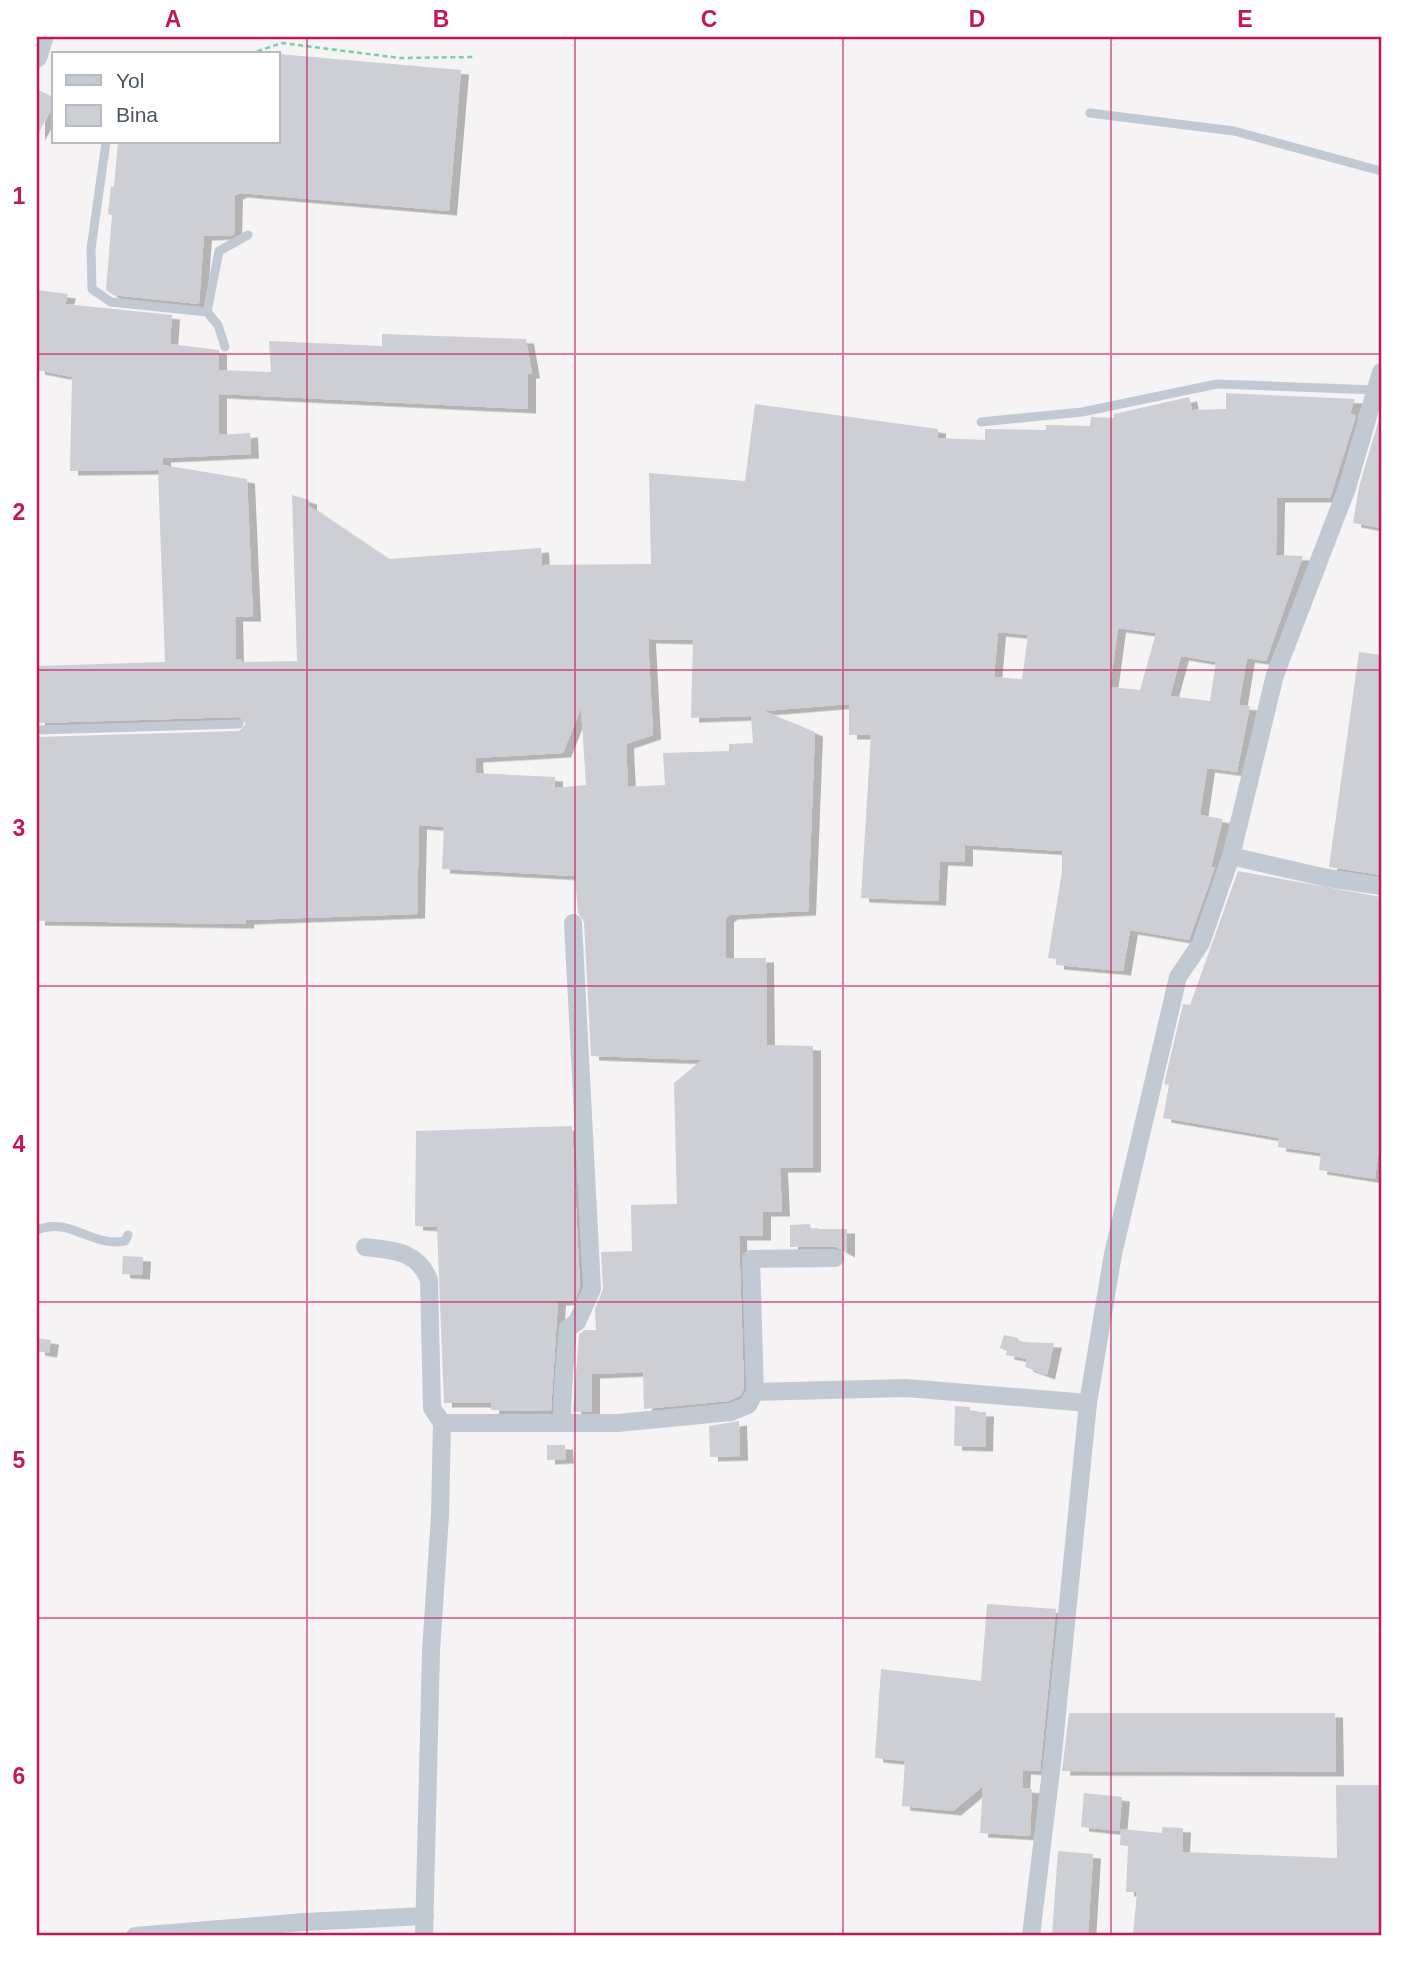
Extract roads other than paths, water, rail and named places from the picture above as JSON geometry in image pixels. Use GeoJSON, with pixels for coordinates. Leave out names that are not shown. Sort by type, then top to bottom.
{"type":"FeatureCollection","features":[{"type":"Feature","properties":{"kind":"street"},"geometry":{"type":"LineString","coordinates":[[37,57],[43,37]]}},
{"type":"Feature","properties":{"kind":"street"},"geometry":{"type":"LineString","coordinates":[[1031,1936],[1054,1754],[1088,1403],[1113,1254],[1178,977],[1202,943],[1231,856],[1275,675],[1347,488],[1379,381]]}},
{"type":"Feature","properties":{"kind":"street"},"geometry":{"type":"LineString","coordinates":[[1231,856],[1327,878],[1381,886]]}},
{"type":"Feature","properties":{"kind":"street"},"geometry":{"type":"LineString","coordinates":[[562,1423],[562,1371],[568,1352],[568,1328],[577,1322],[586,1308],[592,1289],[573,923]]}},
{"type":"Feature","properties":{"kind":"street"},"geometry":{"type":"LineString","coordinates":[[365,1247],[396,1250],[414,1257],[424,1267],[429,1280],[432,1408],[442,1423],[440,1515],[431,1652],[424,1936]]}},
{"type":"Feature","properties":{"kind":"street"},"geometry":{"type":"LineString","coordinates":[[442,1423],[618,1423],[731,1412],[748,1405],[755,1392],[751,1259],[835,1258]]}},
{"type":"Feature","properties":{"kind":"street"},"geometry":{"type":"LineString","coordinates":[[755,1392],[906,1388],[1088,1403]]}},
{"type":"Feature","properties":{"kind":"street"},"geometry":{"type":"LineString","coordinates":[[135,1936],[305,1922],[425,1916]]}},
{"type":"Feature","properties":{"kind":"lane"},"geometry":{"type":"LineString","coordinates":[[1090,113],[1234,131],[1381,171]]}},
{"type":"Feature","properties":{"kind":"lane"},"geometry":{"type":"LineString","coordinates":[[106,144],[91,249],[92,289],[111,302],[208,312],[218,325],[225,347]]}},
{"type":"Feature","properties":{"kind":"lane"},"geometry":{"type":"LineString","coordinates":[[208,312],[219,251],[248,235]]}},
{"type":"Feature","properties":{"kind":"lane"},"geometry":{"type":"LineString","coordinates":[[981,422],[1082,412],[1217,384],[1379,381]]}},
{"type":"Feature","properties":{"kind":"lane"},"geometry":{"type":"LineString","coordinates":[[37,730],[239,724]]}},
{"type":"Feature","properties":{"kind":"lane"},"geometry":{"type":"LineString","coordinates":[[37,1230],[68,1226],[95,1241],[114,1244],[125,1241],[128,1236]]}}]}
